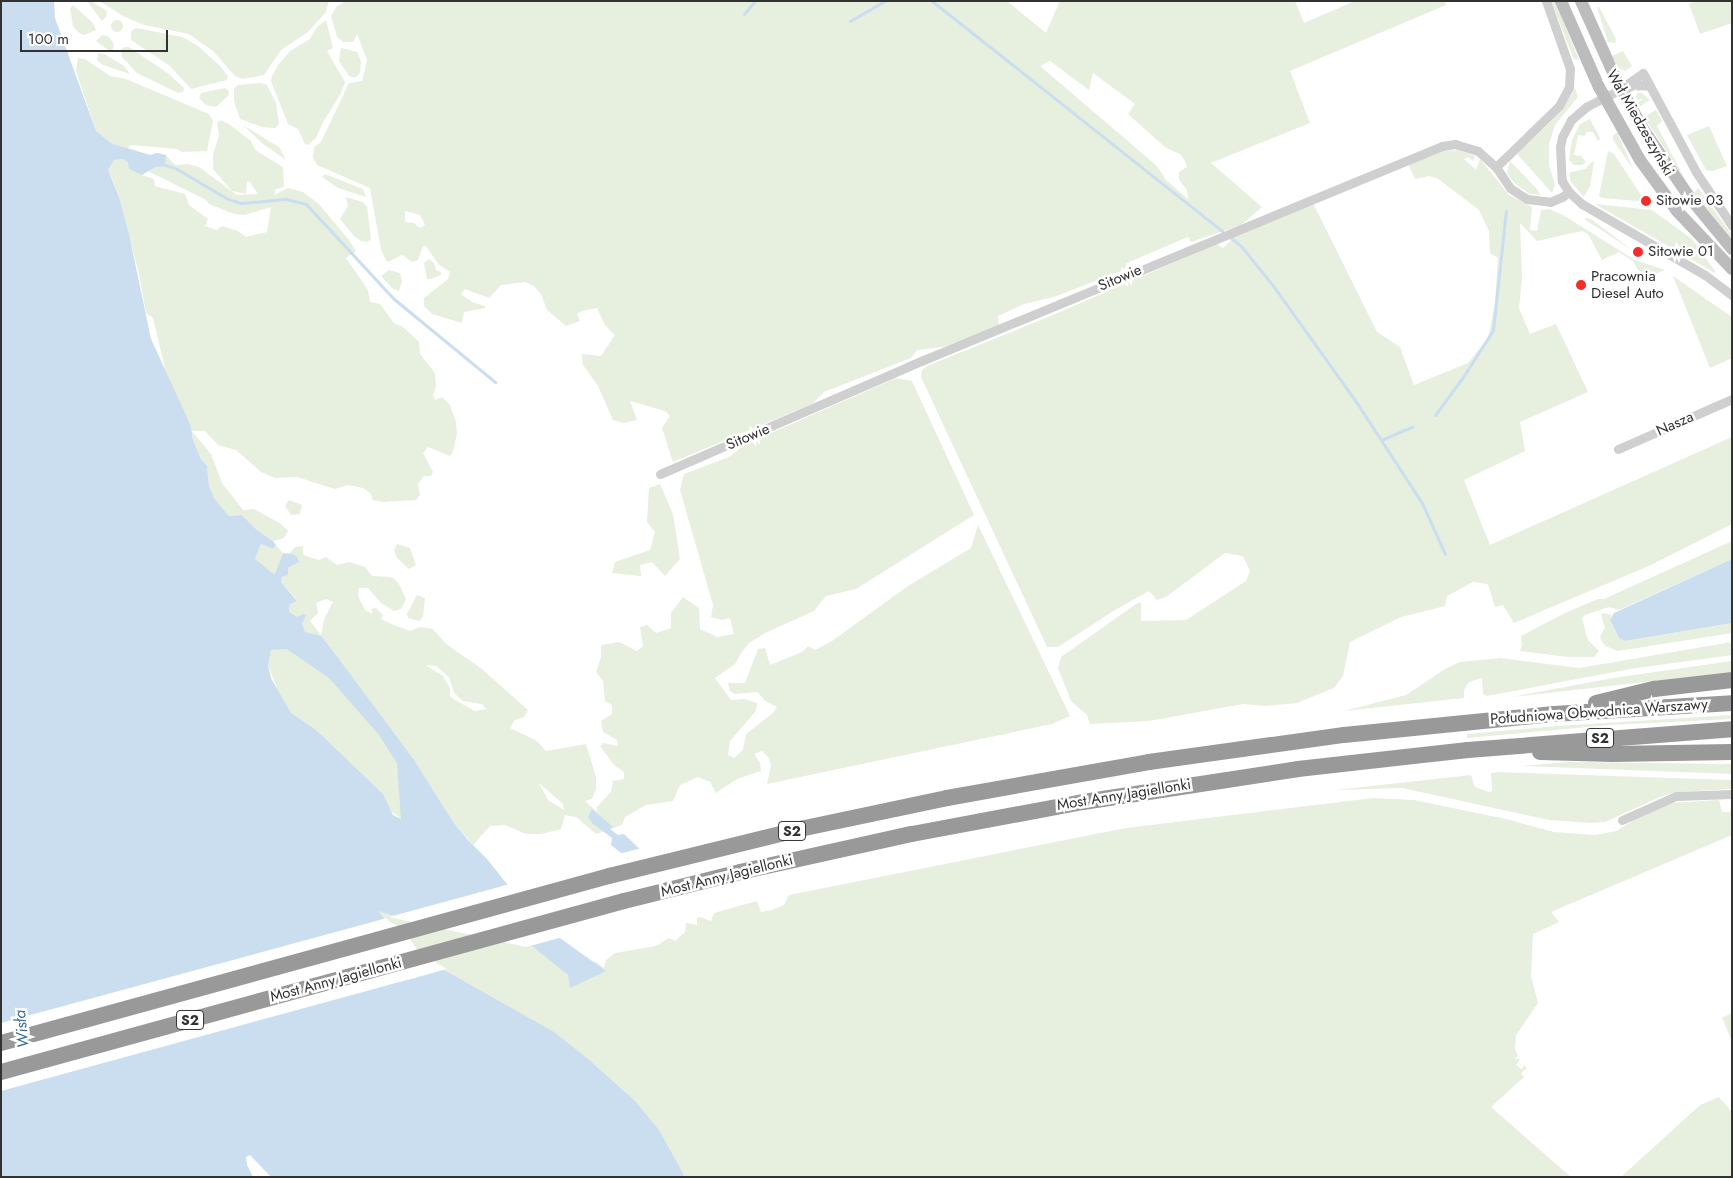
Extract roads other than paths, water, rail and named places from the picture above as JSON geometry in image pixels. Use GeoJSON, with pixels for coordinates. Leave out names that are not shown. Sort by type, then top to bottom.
{"type":"FeatureCollection","features":[{"type":"Feature","properties":{"kind":"highway"},"geometry":{"type":"LineString","coordinates":[[1554,714],[1654,689],[1732,680]]}},
{"type":"Feature","properties":{"kind":"highway","name":"Południowa Obwodnica Warszawy"},"geometry":{"type":"LineString","coordinates":[[1466,722],[1554,714],[1732,703]]}},
{"type":"Feature","properties":{"kind":"highway","name":"Most Anny Jagiellonki"},"geometry":{"type":"LineString","coordinates":[[1,1043],[609,876],[868,814],[1004,787],[1158,761],[1344,735],[1466,722]]}},
{"type":"Feature","properties":{"kind":"highway","name":"Południowa Obwodnica Warszawy"},"geometry":{"type":"LineString","coordinates":[[1468,750],[1732,729]]}},
{"type":"Feature","properties":{"kind":"highway"},"geometry":{"type":"LineString","coordinates":[[1468,750],[1613,754],[1732,752]]}},
{"type":"Feature","properties":{"kind":"highway","name":"Most Anny Jagiellonki"},"geometry":{"type":"LineString","coordinates":[[1,1072],[633,899],[842,848],[1013,814],[1150,790],[1298,769],[1468,750]]}},
{"type":"Feature","properties":{"kind":"main road","name":"Wał Miedzeszyński"},"geometry":{"type":"LineString","coordinates":[[1561,1],[1605,98],[1632,147],[1668,200],[1732,269]]}},
{"type":"Feature","properties":{"kind":"main road","name":"Wał Miedzeszyński"},"geometry":{"type":"LineString","coordinates":[[1581,1],[1621,89],[1672,174],[1732,249]]}},
{"type":"Feature","properties":{"kind":"street"},"geometry":{"type":"LineString","coordinates":[[1496,167],[1560,106],[1569,87],[1569,65],[1546,1]]}},
{"type":"Feature","properties":{"kind":"street"},"geometry":{"type":"LineString","coordinates":[[1732,226],[1696,172],[1643,73],[1621,89],[1586,107],[1567,126],[1562,137],[1559,156],[1560,175],[1569,192],[1582,204],[1705,275],[1732,295]]}},
{"type":"Feature","properties":{"kind":"street"},"geometry":{"type":"LineString","coordinates":[[1621,89],[1639,85],[1650,86]]}},
{"type":"Feature","properties":{"kind":"street","name":"Sitowie"},"geometry":{"type":"LineString","coordinates":[[660,474],[909,366],[1428,150],[1442,146],[1466,146],[1487,157],[1510,188],[1527,199],[1550,202],[1569,192]]}},
{"type":"Feature","properties":{"kind":"street","name":"Nasza"},"geometry":{"type":"LineString","coordinates":[[1618,449],[1732,399]]}},
{"type":"Feature","properties":{"kind":"street"},"geometry":{"type":"LineString","coordinates":[[1622,820],[1676,796],[1732,794]]}},
{"type":"Feature","properties":{"kind":"water","name":"Wisła"},"geometry":{"type":"Polygon","coordinates":[[[1,1],[54,1],[55,18],[96,131],[112,144],[150,155],[157,153],[166,155],[165,166],[155,167],[142,175],[129,169],[128,162],[123,159],[114,160],[108,170],[119,197],[129,234],[151,339],[191,426],[193,440],[201,459],[207,466],[209,486],[214,498],[229,516],[242,515],[257,530],[273,541],[276,545],[273,549],[261,544],[255,559],[272,573],[275,574],[283,553],[293,554],[298,558],[299,562],[288,568],[288,575],[282,577],[281,582],[297,601],[290,604],[289,612],[297,617],[303,614],[306,615],[302,624],[305,632],[321,636],[333,651],[414,760],[454,823],[467,839],[487,859],[507,884],[560,938],[606,971],[570,988],[568,975],[532,946],[405,919],[378,911],[384,918],[405,980],[416,978],[423,958],[554,1032],[587,1058],[635,1101],[659,1130],[685,1177],[271,1177],[250,1155],[246,1157],[247,1165],[253,1177],[1,1177],[1,1]],[[287,649],[271,650],[268,665],[271,678],[291,713],[316,730],[383,794],[393,815],[401,819],[397,763],[379,735],[329,678],[287,649]]]}},
{"type":"Feature","properties":{"kind":"water"},"geometry":{"type":"Polygon","coordinates":[[[1732,559],[1732,623],[1625,641],[1619,638],[1610,620],[1614,613],[1732,559]]]}},
{"type":"Feature","properties":{"kind":"water"},"geometry":{"type":"Polygon","coordinates":[[[592,809],[613,827],[610,829],[618,835],[624,834],[649,858],[634,863],[611,845],[612,838],[593,824],[588,817],[592,809]]]}},
{"type":"Feature","properties":{"kind":"waterway"},"geometry":{"type":"LineString","coordinates":[[744,14],[755,1]]}},
{"type":"Feature","properties":{"kind":"waterway"},"geometry":{"type":"LineString","coordinates":[[850,21],[884,1]]}},
{"type":"Feature","properties":{"kind":"waterway"},"geometry":{"type":"LineString","coordinates":[[932,1],[1222,231]]}},
{"type":"Feature","properties":{"kind":"waterway"},"geometry":{"type":"LineString","coordinates":[[162,164],[177,169],[228,199],[241,203],[286,199],[306,204],[394,299],[495,382]]}},
{"type":"Feature","properties":{"kind":"waterway"},"geometry":{"type":"LineString","coordinates":[[1435,415],[1463,377],[1493,330],[1506,211]]}},
{"type":"Feature","properties":{"kind":"waterway"},"geometry":{"type":"LineString","coordinates":[[1231,238],[1241,246],[1274,287],[1355,400],[1422,503],[1445,554]]}},
{"type":"Feature","properties":{"kind":"waterway"},"geometry":{"type":"LineString","coordinates":[[1381,440],[1412,427]]}},
{"type":"Feature","properties":{"kind":"place","name":"Sitowie 03"},"geometry":{"type":"Point","coordinates":[1646,201]}},
{"type":"Feature","properties":{"kind":"place","name":"Sitowie 01"},"geometry":{"type":"Point","coordinates":[1638,252]}},
{"type":"Feature","properties":{"kind":"place","name":"Pracownia Diesel Auto"},"geometry":{"type":"Point","coordinates":[1581,285]}}]}
